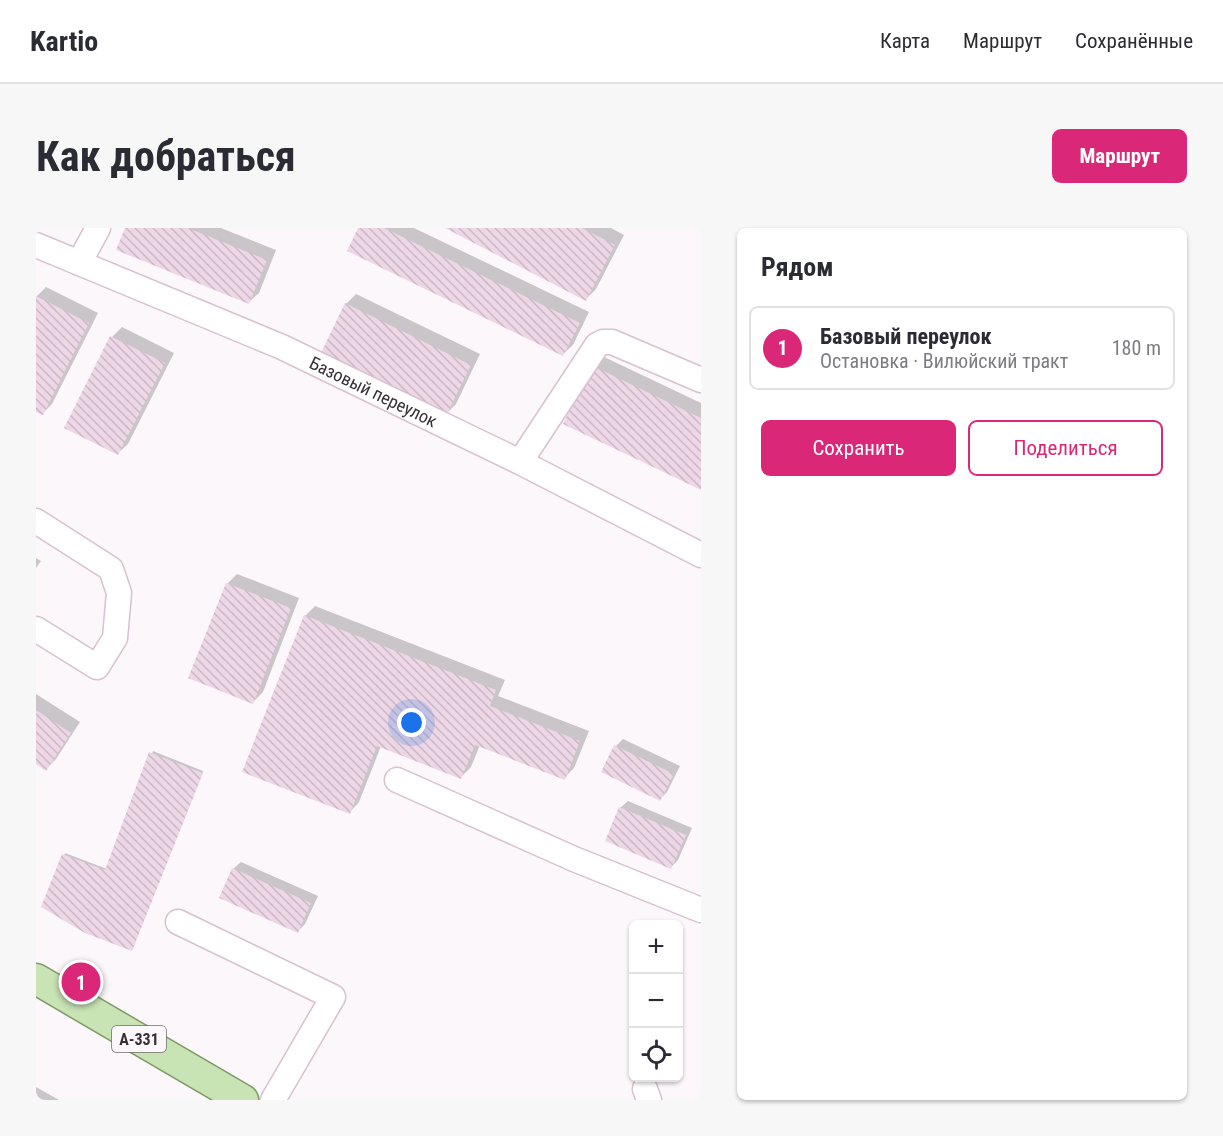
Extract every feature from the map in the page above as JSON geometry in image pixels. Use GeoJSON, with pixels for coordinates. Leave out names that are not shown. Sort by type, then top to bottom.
{"type":"FeatureCollection","features":[{"type":"Feature","properties":{"kind":"main road","name":"А-331"},"geometry":{"type":"LineString","coordinates":[[36,979],[243,1100]]}},
{"type":"Feature","properties":{"kind":"street"},"geometry":{"type":"LineString","coordinates":[[79,263],[98,228]]}},
{"type":"Feature","properties":{"kind":"street","name":"Базовый переулок"},"geometry":{"type":"LineString","coordinates":[[36,245],[282,347],[520,462],[701,555]]}},
{"type":"Feature","properties":{"kind":"street"},"geometry":{"type":"LineString","coordinates":[[520,462],[597,345],[603,342],[612,342],[701,380]]}},
{"type":"Feature","properties":{"kind":"street"},"geometry":{"type":"LineString","coordinates":[[36,521],[111,569],[119,593],[115,638],[97,667],[36,629]]}},
{"type":"Feature","properties":{"kind":"street"},"geometry":{"type":"LineString","coordinates":[[397,780],[574,859],[701,910]]}},
{"type":"Feature","properties":{"kind":"street"},"geometry":{"type":"LineString","coordinates":[[178,922],[333,997],[273,1100]]}},
{"type":"Feature","properties":{"kind":"building"},"geometry":{"type":"Polygon","coordinates":[[[125,228],[188,228],[267,260],[249,304],[116,250],[125,228]]]}},
{"type":"Feature","properties":{"kind":"building"},"geometry":{"type":"Polygon","coordinates":[[[358,228],[384,228],[580,323],[563,356],[347,251],[358,228]]]}},
{"type":"Feature","properties":{"kind":"building"},"geometry":{"type":"Polygon","coordinates":[[[445,228],[582,228],[615,245],[586,301],[445,228]]]}},
{"type":"Feature","properties":{"kind":"building"},"geometry":{"type":"Polygon","coordinates":[[[36,296],[89,323],[43,415],[36,412],[36,296]]]}},
{"type":"Feature","properties":{"kind":"building"},"geometry":{"type":"Polygon","coordinates":[[[345,303],[471,365],[446,416],[320,355],[345,303]]]}},
{"type":"Feature","properties":{"kind":"building"},"geometry":{"type":"Polygon","coordinates":[[[110,336],[165,363],[118,455],[64,428],[110,336]]]}},
{"type":"Feature","properties":{"kind":"building"},"geometry":{"type":"Polygon","coordinates":[[[591,365],[701,418],[701,490],[563,424],[591,365]]]}},
{"type":"Feature","properties":{"kind":"building"},"geometry":{"type":"Polygon","coordinates":[[[226,583],[291,608],[253,704],[188,678],[226,583]]]}},
{"type":"Feature","properties":{"kind":"building"},"geometry":{"type":"Polygon","coordinates":[[[304,615],[496,690],[490,706],[580,741],[565,780],[475,745],[461,779],[377,746],[350,814],[242,772],[304,615]]]}},
{"type":"Feature","properties":{"kind":"building"},"geometry":{"type":"Polygon","coordinates":[[[36,710],[71,733],[46,771],[36,764],[36,710]]]}},
{"type":"Feature","properties":{"kind":"building"},"geometry":{"type":"Polygon","coordinates":[[[614,745],[674,774],[660,801],[601,772],[614,745]]]}},
{"type":"Feature","properties":{"kind":"building"},"geometry":{"type":"Polygon","coordinates":[[[149,752],[203,773],[132,951],[85,933],[41,907],[62,854],[105,870],[149,752]]]}},
{"type":"Feature","properties":{"kind":"building"},"geometry":{"type":"Polygon","coordinates":[[[619,807],[686,835],[671,869],[605,841],[619,807]]]}},
{"type":"Feature","properties":{"kind":"building"},"geometry":{"type":"Polygon","coordinates":[[[232,868],[311,903],[298,933],[219,898],[232,868]]]}},
{"type":"Feature","properties":{"kind":"place","name":"Базовый переулок"},"geometry":{"type":"Point","coordinates":[81,982]}}]}
